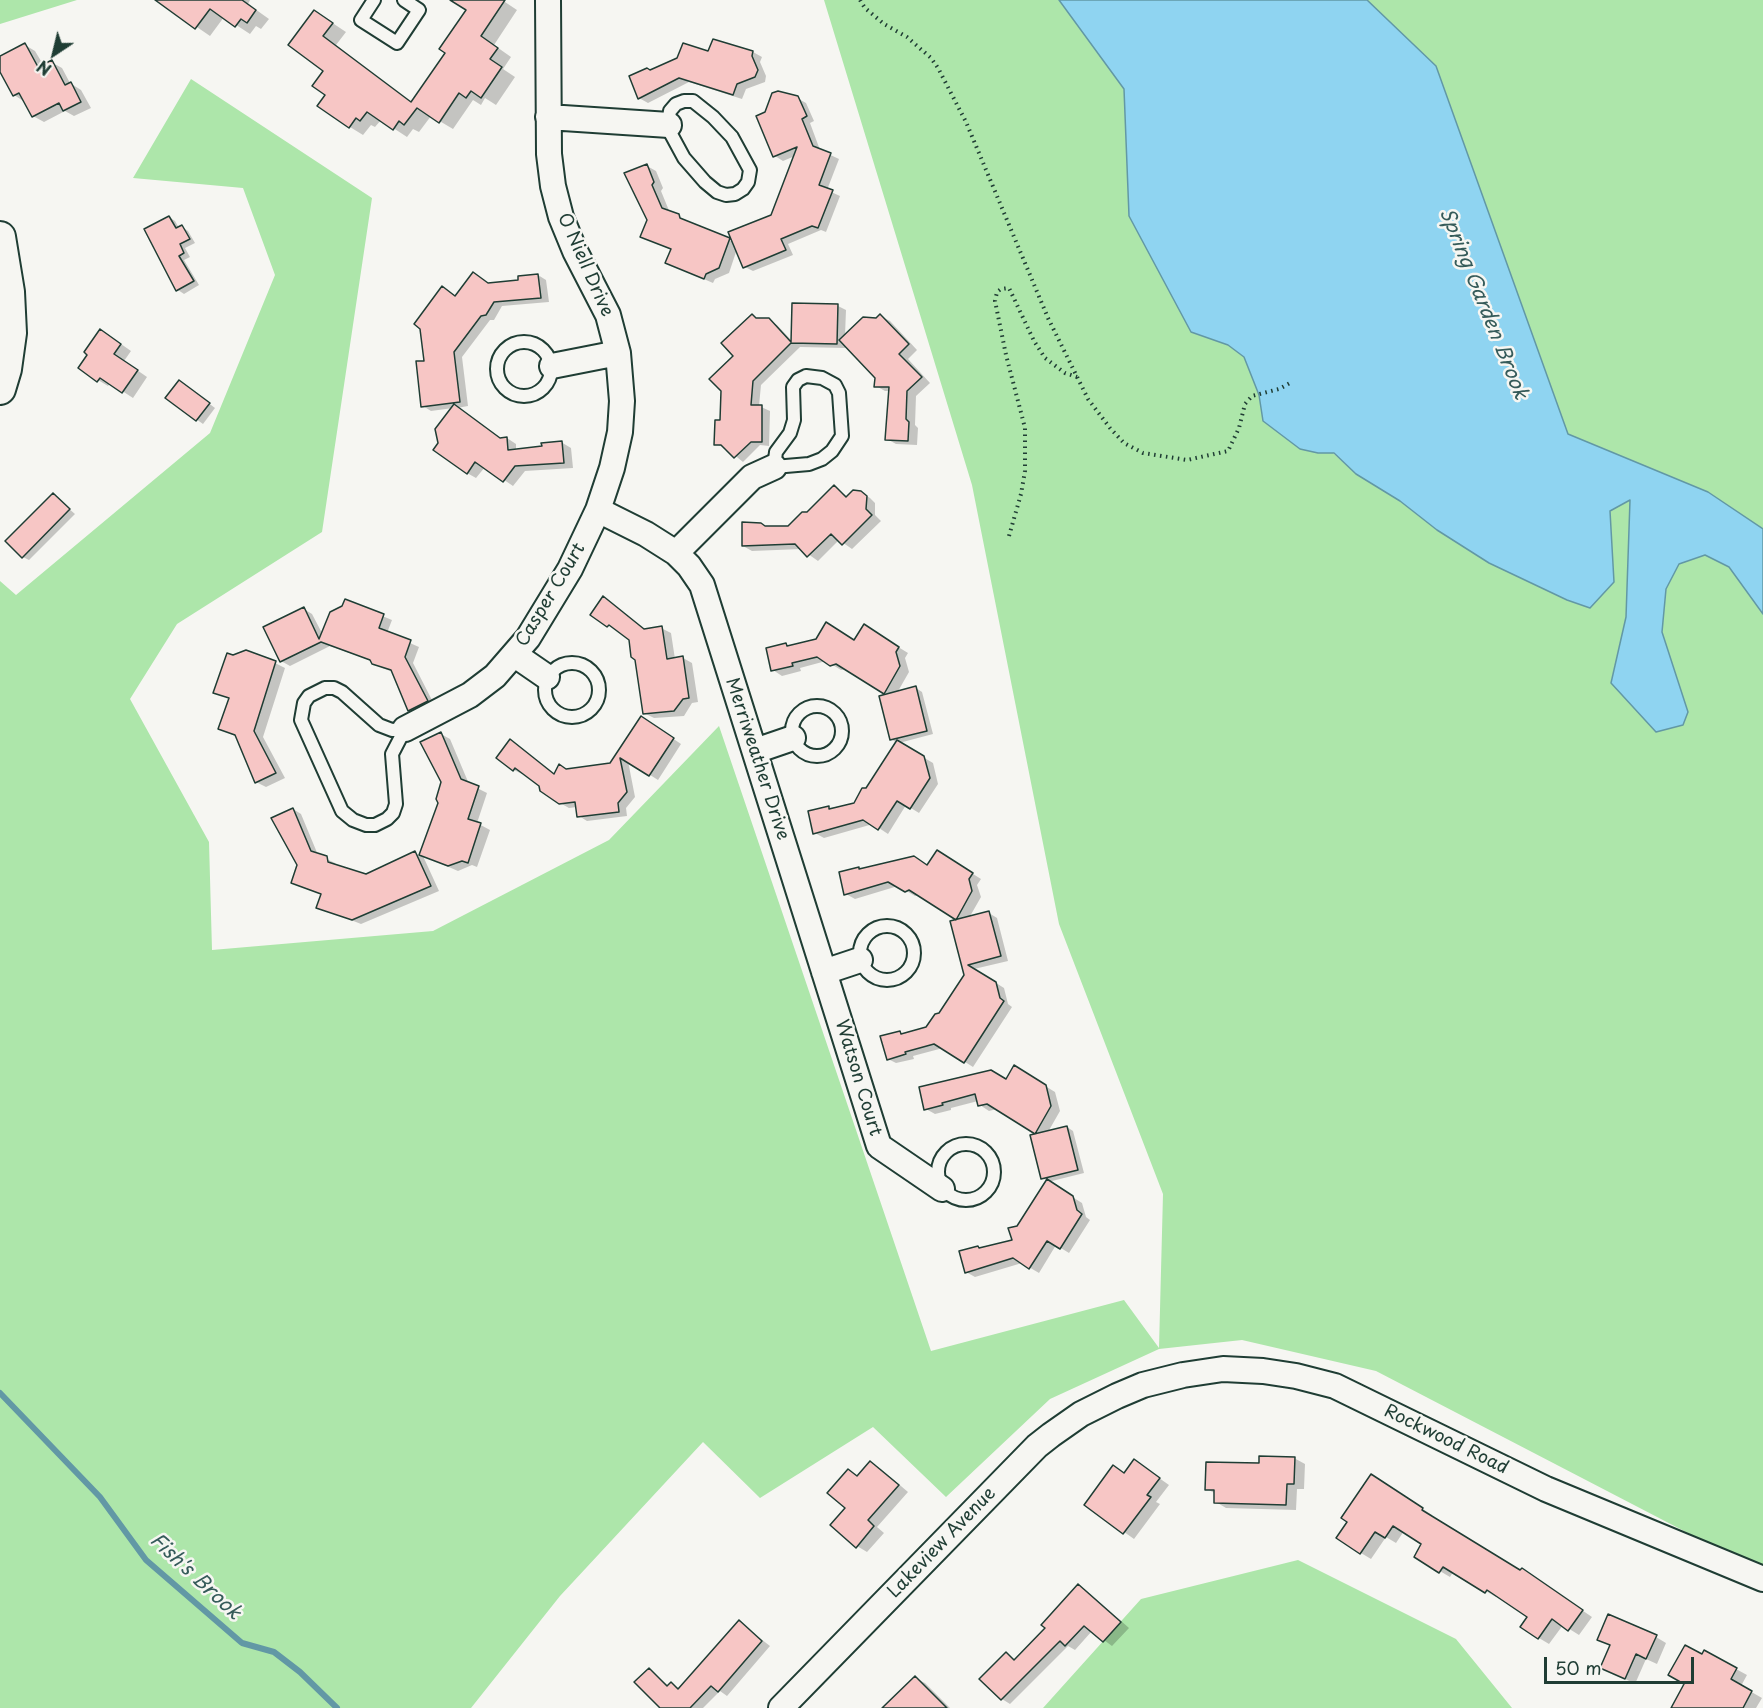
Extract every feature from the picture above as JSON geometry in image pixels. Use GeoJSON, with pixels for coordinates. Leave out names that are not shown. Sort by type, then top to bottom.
{"type":"FeatureCollection","features":[{"type":"Feature","properties":{"kind":"street","name":"O Niell Drive"},"geometry":{"type":"LineString","coordinates":[[548,0],[548,117],[553,186],[561,217],[575,250],[608,315],[618,353],[622,401],[620,432],[612,468],[598,510]]}},
{"type":"Feature","properties":{"kind":"street"},"geometry":{"type":"LineString","coordinates":[[548,117],[669,125]]}},
{"type":"Feature","properties":{"kind":"street"},"geometry":{"type":"LineString","coordinates":[[0,237],[9,292],[11,333],[6,369],[0,389]]}},
{"type":"Feature","properties":{"kind":"street"},"geometry":{"type":"LineString","coordinates":[[552,366],[618,353]]}},
{"type":"Feature","properties":{"kind":"street"},"geometry":{"type":"LineString","coordinates":[[598,510],[646,534],[676,553],[752,477],[774,467]]}},
{"type":"Feature","properties":{"kind":"street","name":"Casper Court"},"geometry":{"type":"LineString","coordinates":[[405,729],[470,696],[495,676],[515,655],[570,569],[598,510]]}},
{"type":"Feature","properties":{"kind":"street","name":"Merriweather Drive"},"geometry":{"type":"LineString","coordinates":[[676,553],[689,566],[702,585],[824,972]]}},
{"type":"Feature","properties":{"kind":"street"},"geometry":{"type":"LineString","coordinates":[[515,655],[547,677]]}},
{"type":"Feature","properties":{"kind":"street"},"geometry":{"type":"LineString","coordinates":[[755,751],[793,738]]}},
{"type":"Feature","properties":{"kind":"street"},"geometry":{"type":"LineString","coordinates":[[824,972],[860,960]]}},
{"type":"Feature","properties":{"kind":"street","name":"Watson Court"},"geometry":{"type":"LineString","coordinates":[[824,972],[879,1146],[942,1189]]}},
{"type":"Feature","properties":{"kind":"street","name":"Rockwood Road"},"geometry":{"type":"LineString","coordinates":[[1117,1396],[1143,1385],[1183,1375],[1224,1369],[1296,1376],[1335,1386],[1546,1489],[1763,1579]]}},
{"type":"Feature","properties":{"kind":"street","name":"Lakeview Avenue"},"geometry":{"type":"LineString","coordinates":[[781,1708],[1037,1446],[1081,1414],[1117,1396]]}},
{"type":"Feature","properties":{"kind":"lane"},"geometry":{"type":"LineString","coordinates":[[374,0],[361,20],[396,43],[419,10],[404,0]]}},
{"type":"Feature","properties":{"kind":"lane"},"geometry":{"type":"LineString","coordinates":[[684,101],[693,101],[713,117],[732,137],[750,170],[748,182],[743,189],[735,194],[726,195],[717,192],[705,182],[684,158],[671,134],[669,125],[670,111],[676,104],[684,101]]}},
{"type":"Feature","properties":{"kind":"lane"},"geometry":{"type":"LineString","coordinates":[[526,342],[535,344],[548,356],[552,366],[549,382],[536,395],[527,397],[513,395],[498,379],[497,365],[500,357],[505,349],[513,344],[526,342]]}},
{"type":"Feature","properties":{"kind":"lane"},"geometry":{"type":"LineString","coordinates":[[806,376],[828,380],[835,385],[839,393],[842,436],[838,444],[822,459],[809,464],[774,467],[776,452],[790,433],[794,420],[793,387],[798,380],[806,376]]}},
{"type":"Feature","properties":{"kind":"lane"},"geometry":{"type":"LineString","coordinates":[[573,662],[582,664],[596,676],[599,685],[598,698],[594,706],[579,717],[557,713],[544,695],[547,677],[560,665],[573,662]]}},
{"type":"Feature","properties":{"kind":"lane"},"geometry":{"type":"LineString","coordinates":[[325,688],[334,688],[342,692],[379,725],[392,730],[405,729],[392,754],[396,804],[393,813],[375,825],[366,825],[353,820],[342,811],[301,720],[301,711],[309,696],[325,688]]}},
{"type":"Feature","properties":{"kind":"lane"},"geometry":{"type":"LineString","coordinates":[[816,706],[829,710],[841,723],[840,742],[835,750],[827,754],[818,756],[805,753],[793,738],[793,726],[797,717],[807,709],[816,706]]}},
{"type":"Feature","properties":{"kind":"lane"},"geometry":{"type":"LineString","coordinates":[[888,926],[901,930],[908,936],[913,947],[913,962],[909,970],[902,976],[889,981],[872,977],[860,960],[860,945],[875,928],[888,926]]}},
{"type":"Feature","properties":{"kind":"lane","name":"Watson Court"},"geometry":{"type":"LineString","coordinates":[[976,1144],[984,1149],[993,1160],[995,1169],[993,1182],[985,1193],[973,1199],[964,1200],[955,1198],[942,1189],[938,1171],[941,1158],[954,1145],[976,1144]]}},
{"type":"Feature","properties":{"kind":"path"},"geometry":{"type":"LineString","coordinates":[[860,0],[865,8],[884,24],[907,37],[931,58],[938,68],[966,122],[1048,318],[1088,399],[1110,429],[1124,443],[1143,453],[1187,460],[1228,451],[1239,428],[1245,404],[1252,396],[1279,389],[1290,383]]}},
{"type":"Feature","properties":{"kind":"path"},"geometry":{"type":"LineString","coordinates":[[1009,536],[1021,494],[1025,428],[1006,355],[996,301],[997,292],[1009,288],[1034,341],[1046,358],[1065,373],[1078,377]]}},
{"type":"Feature","properties":{"kind":"green space"},"geometry":{"type":"Polygon","coordinates":[[[0,0],[77,0],[0,24],[0,0]]]}},
{"type":"Feature","properties":{"kind":"green space"},"geometry":{"type":"Polygon","coordinates":[[[824,0],[1059,0],[1124,89],[1129,216],[1191,332],[1228,345],[1244,357],[1259,395],[1263,421],[1300,449],[1318,453],[1333,453],[1356,474],[1400,501],[1437,530],[1489,563],[1567,600],[1614,582],[1610,511],[1630,500],[1626,617],[1611,682],[1656,732],[1688,712],[1662,632],[1666,589],[1679,564],[1705,555],[1729,567],[1763,611],[1763,1572],[1376,1371],[1242,1340],[1159,1349],[1050,1399],[946,1497],[873,1427],[760,1498],[703,1442],[560,1596],[471,1708],[0,1708],[0,581],[16,595],[210,433],[275,275],[243,188],[133,178],[191,79],[372,198],[322,532],[177,624],[130,699],[209,842],[212,950],[433,931],[609,840],[719,726],[931,1351],[1124,1300],[1159,1348],[1163,1194],[1059,924],[972,485],[824,0]]]}},
{"type":"Feature","properties":{"kind":"green space"},"geometry":{"type":"Polygon","coordinates":[[[1367,0],[1763,0],[1763,529],[1708,492],[1568,434],[1436,66],[1367,0]]]}},
{"type":"Feature","properties":{"kind":"green space"},"geometry":{"type":"Polygon","coordinates":[[[1298,1560],[1456,1639],[1512,1708],[1043,1708],[1141,1599],[1298,1560]]]}},
{"type":"Feature","properties":{"kind":"water","name":"Spring Garden Brook"},"geometry":{"type":"Polygon","coordinates":[[[1059,0],[1367,0],[1436,66],[1568,434],[1708,492],[1763,529],[1763,614],[1729,567],[1705,555],[1679,564],[1666,589],[1662,632],[1688,712],[1683,725],[1656,732],[1611,683],[1626,617],[1630,500],[1610,511],[1614,582],[1590,608],[1567,600],[1489,563],[1437,530],[1400,501],[1356,474],[1334,453],[1318,453],[1300,449],[1263,421],[1259,395],[1244,357],[1228,345],[1191,332],[1129,216],[1124,89],[1059,0]]]}},
{"type":"Feature","properties":{"kind":"building"},"geometry":{"type":"Polygon","coordinates":[[[155,0],[242,0],[256,10],[247,23],[241,19],[235,27],[210,9],[195,29],[155,0]]]}},
{"type":"Feature","properties":{"kind":"building"},"geometry":{"type":"Polygon","coordinates":[[[450,0],[505,0],[481,36],[498,48],[490,59],[502,67],[481,98],[471,91],[466,98],[459,93],[439,123],[417,108],[404,125],[399,121],[393,130],[367,112],[360,121],[356,118],[349,128],[317,106],[325,95],[312,86],[323,71],[288,45],[314,10],[333,23],[323,36],[411,102],[445,53],[439,49],[466,10],[450,0]]]}},
{"type":"Feature","properties":{"kind":"building"},"geometry":{"type":"Polygon","coordinates":[[[713,39],[753,51],[752,56],[758,70],[755,77],[737,84],[733,95],[679,78],[638,99],[629,76],[677,58],[683,43],[708,51],[713,39]]]}},
{"type":"Feature","properties":{"kind":"building"},"geometry":{"type":"Polygon","coordinates":[[[25,43],[38,67],[52,60],[65,85],[71,82],[81,102],[63,111],[59,103],[32,117],[19,93],[13,96],[0,72],[0,56],[25,43]]]}},
{"type":"Feature","properties":{"kind":"building"},"geometry":{"type":"Polygon","coordinates":[[[778,91],[798,96],[807,116],[802,119],[813,146],[831,153],[819,185],[833,190],[818,228],[812,226],[781,239],[786,250],[743,268],[728,232],[771,215],[797,147],[773,157],[756,116],[765,112],[772,93],[778,91]]]}},
{"type":"Feature","properties":{"kind":"building"},"geometry":{"type":"Polygon","coordinates":[[[647,164],[654,182],[652,185],[662,208],[679,214],[680,218],[730,238],[719,268],[706,274],[704,279],[665,263],[671,249],[640,237],[647,220],[624,173],[647,164]]]}},
{"type":"Feature","properties":{"kind":"building"},"geometry":{"type":"Polygon","coordinates":[[[169,216],[176,228],[182,225],[190,239],[180,244],[184,253],[179,256],[194,281],[176,291],[144,229],[169,216]]]}},
{"type":"Feature","properties":{"kind":"building"},"geometry":{"type":"Polygon","coordinates":[[[473,272],[488,283],[518,280],[518,276],[538,274],[541,298],[494,302],[486,315],[481,316],[454,352],[460,402],[421,407],[416,361],[424,361],[420,329],[414,324],[442,286],[455,296],[473,272]]]}},
{"type":"Feature","properties":{"kind":"building"},"geometry":{"type":"Polygon","coordinates":[[[792,303],[838,304],[837,344],[791,343],[753,381],[751,405],[762,405],[762,442],[751,442],[734,458],[721,445],[714,445],[715,420],[720,420],[721,391],[709,379],[733,356],[721,343],[752,314],[756,318],[769,318],[791,342],[792,303]]]}},
{"type":"Feature","properties":{"kind":"building"},"geometry":{"type":"Polygon","coordinates":[[[880,314],[909,344],[899,354],[922,377],[907,391],[908,441],[885,440],[889,387],[874,387],[875,378],[839,340],[863,317],[876,318],[880,314]]]}},
{"type":"Feature","properties":{"kind":"building"},"geometry":{"type":"Polygon","coordinates":[[[100,329],[121,344],[114,354],[138,370],[122,393],[100,378],[97,382],[78,368],[87,355],[84,352],[100,329]]]}},
{"type":"Feature","properties":{"kind":"building"},"geometry":{"type":"Polygon","coordinates":[[[179,380],[210,403],[196,421],[165,398],[179,380]]]}},
{"type":"Feature","properties":{"kind":"building"},"geometry":{"type":"Polygon","coordinates":[[[454,404],[500,438],[507,437],[508,450],[562,441],[564,463],[515,466],[503,482],[475,462],[467,474],[433,450],[438,443],[435,429],[454,404]]]}},
{"type":"Feature","properties":{"kind":"building"},"geometry":{"type":"Polygon","coordinates":[[[834,485],[846,497],[853,490],[861,491],[867,496],[866,509],[872,515],[842,545],[831,534],[807,557],[795,544],[742,546],[742,522],[761,523],[765,526],[788,526],[802,512],[807,512],[834,485]]]}},
{"type":"Feature","properties":{"kind":"building"},"geometry":{"type":"Polygon","coordinates":[[[53,493],[70,509],[22,558],[5,541],[53,493]]]}},
{"type":"Feature","properties":{"kind":"building"},"geometry":{"type":"Polygon","coordinates":[[[603,596],[644,629],[662,626],[667,659],[683,656],[689,698],[683,699],[674,711],[643,714],[635,660],[631,657],[629,640],[609,625],[607,627],[590,615],[603,596]]]}},
{"type":"Feature","properties":{"kind":"building"},"geometry":{"type":"Polygon","coordinates":[[[345,599],[384,614],[379,628],[411,640],[405,657],[428,701],[408,711],[391,670],[321,642],[280,662],[263,627],[304,607],[319,639],[330,612],[342,606],[345,599]]]}},
{"type":"Feature","properties":{"kind":"building"},"geometry":{"type":"Polygon","coordinates":[[[826,622],[854,640],[864,624],[899,647],[896,652],[900,666],[884,694],[836,664],[830,666],[817,657],[771,671],[766,648],[816,639],[826,622]]]}},
{"type":"Feature","properties":{"kind":"building"},"geometry":{"type":"Polygon","coordinates":[[[246,650],[276,661],[254,731],[276,773],[255,783],[235,735],[218,729],[229,698],[213,693],[227,653],[233,655],[246,650]]]}},
{"type":"Feature","properties":{"kind":"building"},"geometry":{"type":"Polygon","coordinates":[[[916,686],[927,731],[890,740],[879,696],[916,686]]]}},
{"type":"Feature","properties":{"kind":"building"},"geometry":{"type":"Polygon","coordinates":[[[641,716],[674,738],[649,776],[620,758],[627,792],[618,803],[619,812],[577,817],[575,802],[559,804],[540,791],[539,786],[515,768],[513,771],[496,758],[510,739],[554,774],[559,764],[566,769],[610,763],[641,716]]]}},
{"type":"Feature","properties":{"kind":"building"},"geometry":{"type":"Polygon","coordinates":[[[441,732],[461,779],[479,786],[468,819],[481,823],[468,863],[462,861],[448,866],[419,855],[438,803],[436,799],[441,782],[420,742],[441,732]]]}},
{"type":"Feature","properties":{"kind":"building"},"geometry":{"type":"Polygon","coordinates":[[[897,740],[924,756],[930,778],[910,809],[897,801],[878,830],[863,820],[813,834],[808,811],[854,803],[862,788],[866,788],[897,740]]]}},
{"type":"Feature","properties":{"kind":"building"},"geometry":{"type":"Polygon","coordinates":[[[293,808],[311,851],[327,856],[328,862],[366,874],[415,851],[431,886],[352,920],[316,908],[321,894],[291,883],[297,865],[271,818],[293,808]]]}},
{"type":"Feature","properties":{"kind":"building"},"geometry":{"type":"Polygon","coordinates":[[[937,850],[973,873],[969,879],[972,891],[956,920],[909,890],[905,892],[888,882],[844,895],[839,872],[914,856],[927,865],[937,850]]]}},
{"type":"Feature","properties":{"kind":"building"},"geometry":{"type":"Polygon","coordinates":[[[989,911],[1001,956],[968,965],[996,982],[1000,998],[1004,1001],[964,1063],[934,1044],[887,1060],[880,1036],[900,1031],[901,1034],[926,1027],[935,1014],[939,1013],[964,975],[950,921],[989,911]]]}},
{"type":"Feature","properties":{"kind":"building"},"geometry":{"type":"Polygon","coordinates":[[[1014,1065],[1046,1085],[1051,1106],[1035,1134],[987,1104],[978,1106],[975,1094],[924,1110],[919,1087],[991,1070],[1006,1079],[1014,1065]]]}},
{"type":"Feature","properties":{"kind":"building"},"geometry":{"type":"Polygon","coordinates":[[[1067,1126],[1078,1170],[1041,1179],[1030,1135],[1067,1126]]]}},
{"type":"Feature","properties":{"kind":"building"},"geometry":{"type":"Polygon","coordinates":[[[1047,1179],[1073,1196],[1077,1210],[1082,1214],[1060,1249],[1047,1241],[1029,1269],[1013,1258],[965,1273],[959,1251],[1012,1240],[1008,1228],[1017,1226],[1047,1179]]]}},
{"type":"Feature","properties":{"kind":"building"},"geometry":{"type":"Polygon","coordinates":[[[1259,1456],[1295,1457],[1294,1484],[1287,1484],[1286,1505],[1214,1503],[1214,1490],[1205,1490],[1206,1462],[1259,1463],[1259,1456]]]}},
{"type":"Feature","properties":{"kind":"building"},"geometry":{"type":"Polygon","coordinates":[[[1134,1459],[1160,1478],[1147,1495],[1151,1497],[1123,1534],[1084,1505],[1113,1465],[1124,1473],[1134,1459]]]}},
{"type":"Feature","properties":{"kind":"building"},"geometry":{"type":"Polygon","coordinates":[[[870,1461],[899,1485],[868,1520],[874,1526],[856,1548],[830,1525],[845,1508],[827,1493],[848,1469],[857,1476],[870,1461]]]}},
{"type":"Feature","properties":{"kind":"building"},"geometry":{"type":"Polygon","coordinates":[[[1371,1474],[1423,1508],[1422,1510],[1520,1570],[1522,1568],[1583,1610],[1568,1631],[1552,1619],[1538,1639],[1520,1627],[1527,1617],[1487,1590],[1485,1593],[1443,1567],[1439,1573],[1414,1557],[1421,1544],[1393,1526],[1385,1538],[1375,1532],[1360,1554],[1336,1538],[1347,1522],[1341,1518],[1371,1474]]]}},
{"type":"Feature","properties":{"kind":"building"},"geometry":{"type":"Polygon","coordinates":[[[1078,1584],[1121,1622],[1103,1642],[1084,1626],[1065,1646],[1060,1641],[1001,1700],[979,1679],[1006,1652],[1014,1660],[1045,1628],[1041,1625],[1078,1584]]]}},
{"type":"Feature","properties":{"kind":"building"},"geometry":{"type":"Polygon","coordinates":[[[1608,1614],[1657,1635],[1646,1659],[1636,1654],[1625,1679],[1600,1668],[1610,1645],[1597,1640],[1608,1614]]]}},
{"type":"Feature","properties":{"kind":"building"},"geometry":{"type":"Polygon","coordinates":[[[739,1620],[762,1641],[718,1692],[711,1686],[690,1708],[660,1708],[634,1682],[649,1668],[667,1686],[671,1682],[678,1689],[739,1620]]]}},
{"type":"Feature","properties":{"kind":"building"},"geometry":{"type":"Polygon","coordinates":[[[1685,1645],[1702,1654],[1704,1650],[1737,1668],[1731,1679],[1752,1691],[1743,1708],[1671,1708],[1684,1684],[1668,1675],[1685,1645]]]}},
{"type":"Feature","properties":{"kind":"building"},"geometry":{"type":"Polygon","coordinates":[[[915,1676],[947,1708],[882,1708],[915,1676]]]}},
{"type":"Feature","properties":{"kind":"waterway","name":"Fish's Brook"},"geometry":{"type":"LineString","coordinates":[[0,1393],[100,1497],[146,1560],[242,1643],[274,1652],[300,1672],[337,1708]]}}]}
